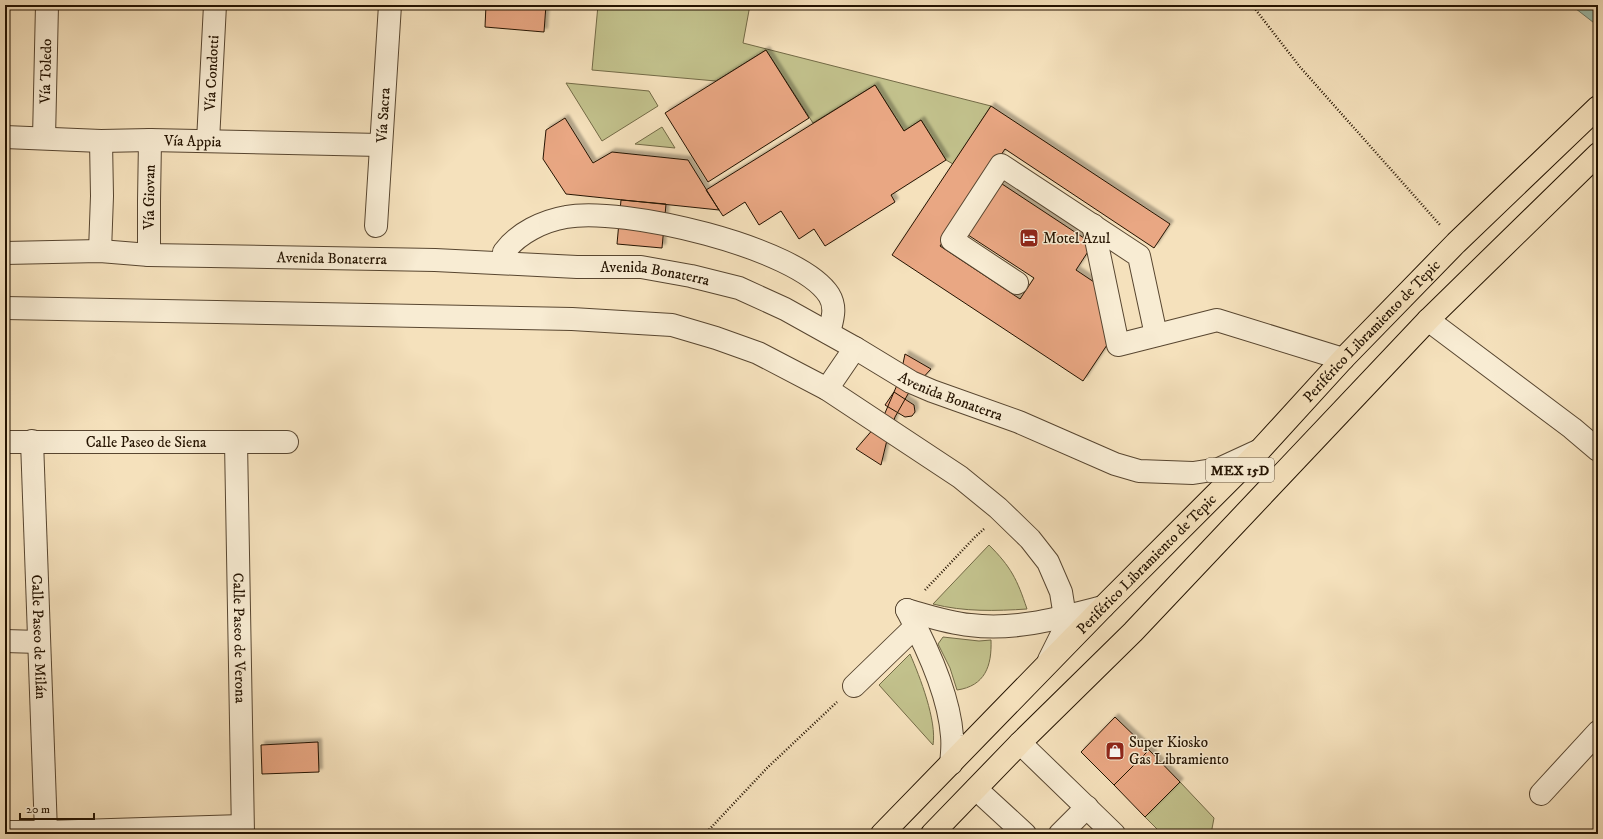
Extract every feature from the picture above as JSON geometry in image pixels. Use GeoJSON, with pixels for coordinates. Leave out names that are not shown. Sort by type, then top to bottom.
{"type":"FeatureCollection","features":[{"type":"Feature","properties":{"kind":"highway","name":"Periférico Libramiento de Tepic"},"geometry":{"type":"LineString","coordinates":[[882,834],[1103,607],[1259,451],[1343,359],[1456,243],[1598,107]]}},
{"type":"Feature","properties":{"kind":"highway","name":"MEX 15D"},"geometry":{"type":"LineString","coordinates":[[932,834],[1020,743],[1133,632],[1428,320],[1598,154]]}},
{"type":"Feature","properties":{"kind":"street","name":"Vía Toledo"},"geometry":{"type":"LineString","coordinates":[[44,138],[47,5]]}},
{"type":"Feature","properties":{"kind":"street","name":"Vía Condotti"},"geometry":{"type":"LineString","coordinates":[[208,142],[215,5]]}},
{"type":"Feature","properties":{"kind":"street","name":"Vía Sacra"},"geometry":{"type":"LineString","coordinates":[[376,226],[390,5]]}},
{"type":"Feature","properties":{"kind":"street","name":"Vía Appia"},"geometry":{"type":"LineString","coordinates":[[5,137],[101,141],[150,140],[380,144]]}},
{"type":"Feature","properties":{"kind":"street","name":"Vía Giovan"},"geometry":{"type":"LineString","coordinates":[[149,255],[150,140]]}},
{"type":"Feature","properties":{"kind":"street"},"geometry":{"type":"LineString","coordinates":[[100,252],[102,196],[101,141]]}},
{"type":"Feature","properties":{"kind":"street"},"geometry":{"type":"LineString","coordinates":[[1017,283],[952,240],[1001,165],[1139,256],[1156,335]]}},
{"type":"Feature","properties":{"kind":"street"},"geometry":{"type":"LineString","coordinates":[[504,252],[522,235],[547,222],[567,216],[592,214],[632,218],[697,231],[754,249],[798,268],[822,286],[833,305],[833,315],[829,333]]}},
{"type":"Feature","properties":{"kind":"street"},"geometry":{"type":"LineString","coordinates":[[1093,225],[1118,345],[1217,320],[1343,359]]}},
{"type":"Feature","properties":{"kind":"street","name":"Avenida Bonaterra"},"geometry":{"type":"LineString","coordinates":[[5,253],[100,252],[149,255],[435,260],[577,267],[641,267],[691,276],[739,288],[785,309],[855,348],[911,382],[932,392],[1018,422],[1115,464],[1139,471],[1193,473],[1219,469],[1259,451]]}},
{"type":"Feature","properties":{"kind":"street"},"geometry":{"type":"LineString","coordinates":[[5,308],[564,319],[672,325],[716,338],[758,353],[827,389],[960,477],[998,508],[1030,539],[1048,562],[1061,592],[1065,617],[1063,632],[1045,668]]}},
{"type":"Feature","properties":{"kind":"street"},"geometry":{"type":"LineString","coordinates":[[1428,320],[1572,428],[1598,450]]}},
{"type":"Feature","properties":{"kind":"street"},"geometry":{"type":"LineString","coordinates":[[827,389],[855,348]]}},
{"type":"Feature","properties":{"kind":"street","name":"Calle Paseo de Milán"},"geometry":{"type":"LineString","coordinates":[[32,441],[46,832]]}},
{"type":"Feature","properties":{"kind":"street","name":"Calle Paseo de Siena"},"geometry":{"type":"LineString","coordinates":[[5,442],[287,442]]}},
{"type":"Feature","properties":{"kind":"street","name":"Calle Paseo de Verona"},"geometry":{"type":"LineString","coordinates":[[236,442],[243,830]]}},
{"type":"Feature","properties":{"kind":"street"},"geometry":{"type":"LineString","coordinates":[[912,618],[938,620],[971,626],[1026,625],[1103,607]]}},
{"type":"Feature","properties":{"kind":"street"},"geometry":{"type":"LineString","coordinates":[[854,686],[912,618]]}},
{"type":"Feature","properties":{"kind":"street"},"geometry":{"type":"LineString","coordinates":[[912,618],[928,652],[947,708],[952,737],[951,764]]}},
{"type":"Feature","properties":{"kind":"street"},"geometry":{"type":"LineString","coordinates":[[5,641],[39,642]]}},
{"type":"Feature","properties":{"kind":"street"},"geometry":{"type":"LineString","coordinates":[[1541,794],[1598,732]]}},
{"type":"Feature","properties":{"kind":"street"},"geometry":{"type":"LineString","coordinates":[[1020,743],[1114,834]]}},
{"type":"Feature","properties":{"kind":"street"},"geometry":{"type":"LineString","coordinates":[[976,789],[1025,834]]}},
{"type":"Feature","properties":{"kind":"street"},"geometry":{"type":"LineString","coordinates":[[1060,834],[1086,807]]}},
{"type":"Feature","properties":{"kind":"street"},"geometry":{"type":"LineString","coordinates":[[5,832],[243,830]]}},
{"type":"Feature","properties":{"kind":"path"},"geometry":{"type":"LineString","coordinates":[[1252,5],[1300,67],[1456,243]]}},
{"type":"Feature","properties":{"kind":"path"},"geometry":{"type":"LineString","coordinates":[[912,618],[975,537],[984,529]]}},
{"type":"Feature","properties":{"kind":"path"},"geometry":{"type":"LineString","coordinates":[[704,834],[767,768],[854,686]]}},
{"type":"Feature","properties":{"kind":"shaded area"},"geometry":{"type":"Polygon","coordinates":[[[598,5],[750,5],[743,43],[991,106],[953,164],[946,160],[921,120],[904,131],[875,85],[813,123],[766,50],[716,81],[592,70],[598,5]]]}},
{"type":"Feature","properties":{"kind":"shaded area"},"geometry":{"type":"Polygon","coordinates":[[[1571,5],[1598,5],[1598,26],[1571,5]]]}},
{"type":"Feature","properties":{"kind":"shaded area"},"geometry":{"type":"Polygon","coordinates":[[[566,83],[649,91],[658,106],[602,141],[566,83]]]}},
{"type":"Feature","properties":{"kind":"shaded area"},"geometry":{"type":"Polygon","coordinates":[[[662,127],[675,148],[635,144],[662,127]]]}},
{"type":"Feature","properties":{"kind":"shaded area"},"geometry":{"type":"Polygon","coordinates":[[[989,545],[1008,567],[1020,589],[1027,609],[968,610],[933,604],[989,545]]]}},
{"type":"Feature","properties":{"kind":"shaded area"},"geometry":{"type":"Polygon","coordinates":[[[943,637],[979,641],[991,640],[990,658],[985,673],[974,684],[967,688],[957,690],[950,668],[938,644],[943,637]]]}},
{"type":"Feature","properties":{"kind":"shaded area"},"geometry":{"type":"Polygon","coordinates":[[[910,654],[927,699],[934,735],[933,745],[879,685],[910,654]]]}},
{"type":"Feature","properties":{"kind":"shaded area"},"geometry":{"type":"Polygon","coordinates":[[[1180,782],[1214,818],[1211,834],[1162,834],[1145,817],[1180,782]]]}},
{"type":"Feature","properties":{"kind":"building"},"geometry":{"type":"Polygon","coordinates":[[[486,5],[546,5],[544,32],[485,27],[486,5]]]}},
{"type":"Feature","properties":{"kind":"building"},"geometry":{"type":"Polygon","coordinates":[[[766,50],[809,118],[708,182],[665,113],[766,50]]]}},
{"type":"Feature","properties":{"kind":"building"},"geometry":{"type":"Polygon","coordinates":[[[875,85],[904,131],[921,120],[946,160],[891,195],[895,202],[825,246],[814,229],[799,239],[781,211],[759,225],[745,202],[723,216],[706,190],[875,85]]]}},
{"type":"Feature","properties":{"kind":"building","name":"Motel Azul"},"geometry":{"type":"Polygon","coordinates":[[[991,106],[1170,224],[1154,248],[1005,149],[940,246],[1020,299],[1034,278],[965,233],[999,182],[1093,244],[1076,270],[1100,286],[1111,339],[1083,381],[892,255],[991,106]]]}},
{"type":"Feature","properties":{"kind":"building"},"geometry":{"type":"Polygon","coordinates":[[[565,118],[593,163],[612,152],[688,160],[719,210],[566,194],[543,159],[546,130],[565,118]]]}},
{"type":"Feature","properties":{"kind":"building"},"geometry":{"type":"Polygon","coordinates":[[[621,200],[666,204],[662,248],[617,244],[621,200]]]}},
{"type":"Feature","properties":{"kind":"building"},"geometry":{"type":"Polygon","coordinates":[[[905,354],[931,369],[908,394],[895,417],[887,440],[881,465],[856,449],[885,413],[900,378],[905,354]]]}},
{"type":"Feature","properties":{"kind":"building"},"geometry":{"type":"Polygon","coordinates":[[[894,392],[914,405],[915,412],[912,416],[905,417],[885,405],[894,392]]]}},
{"type":"Feature","properties":{"kind":"building","name":"Super Kiosko Gas Libramiento"},"geometry":{"type":"Polygon","coordinates":[[[1115,717],[1149,750],[1114,785],[1081,752],[1115,717]]]}},
{"type":"Feature","properties":{"kind":"building"},"geometry":{"type":"Polygon","coordinates":[[[318,742],[319,772],[262,774],[261,745],[318,742]]]}},
{"type":"Feature","properties":{"kind":"building"},"geometry":{"type":"Polygon","coordinates":[[[1149,750],[1180,782],[1145,817],[1114,785],[1149,750]]]}},
{"type":"Feature","properties":{"kind":"place","name":"Motel Azul"},"geometry":{"type":"Point","coordinates":[1029,238]}},
{"type":"Feature","properties":{"kind":"place","name":"Super Kiosko Gas Libramiento"},"geometry":{"type":"Point","coordinates":[1115,751]}}]}
